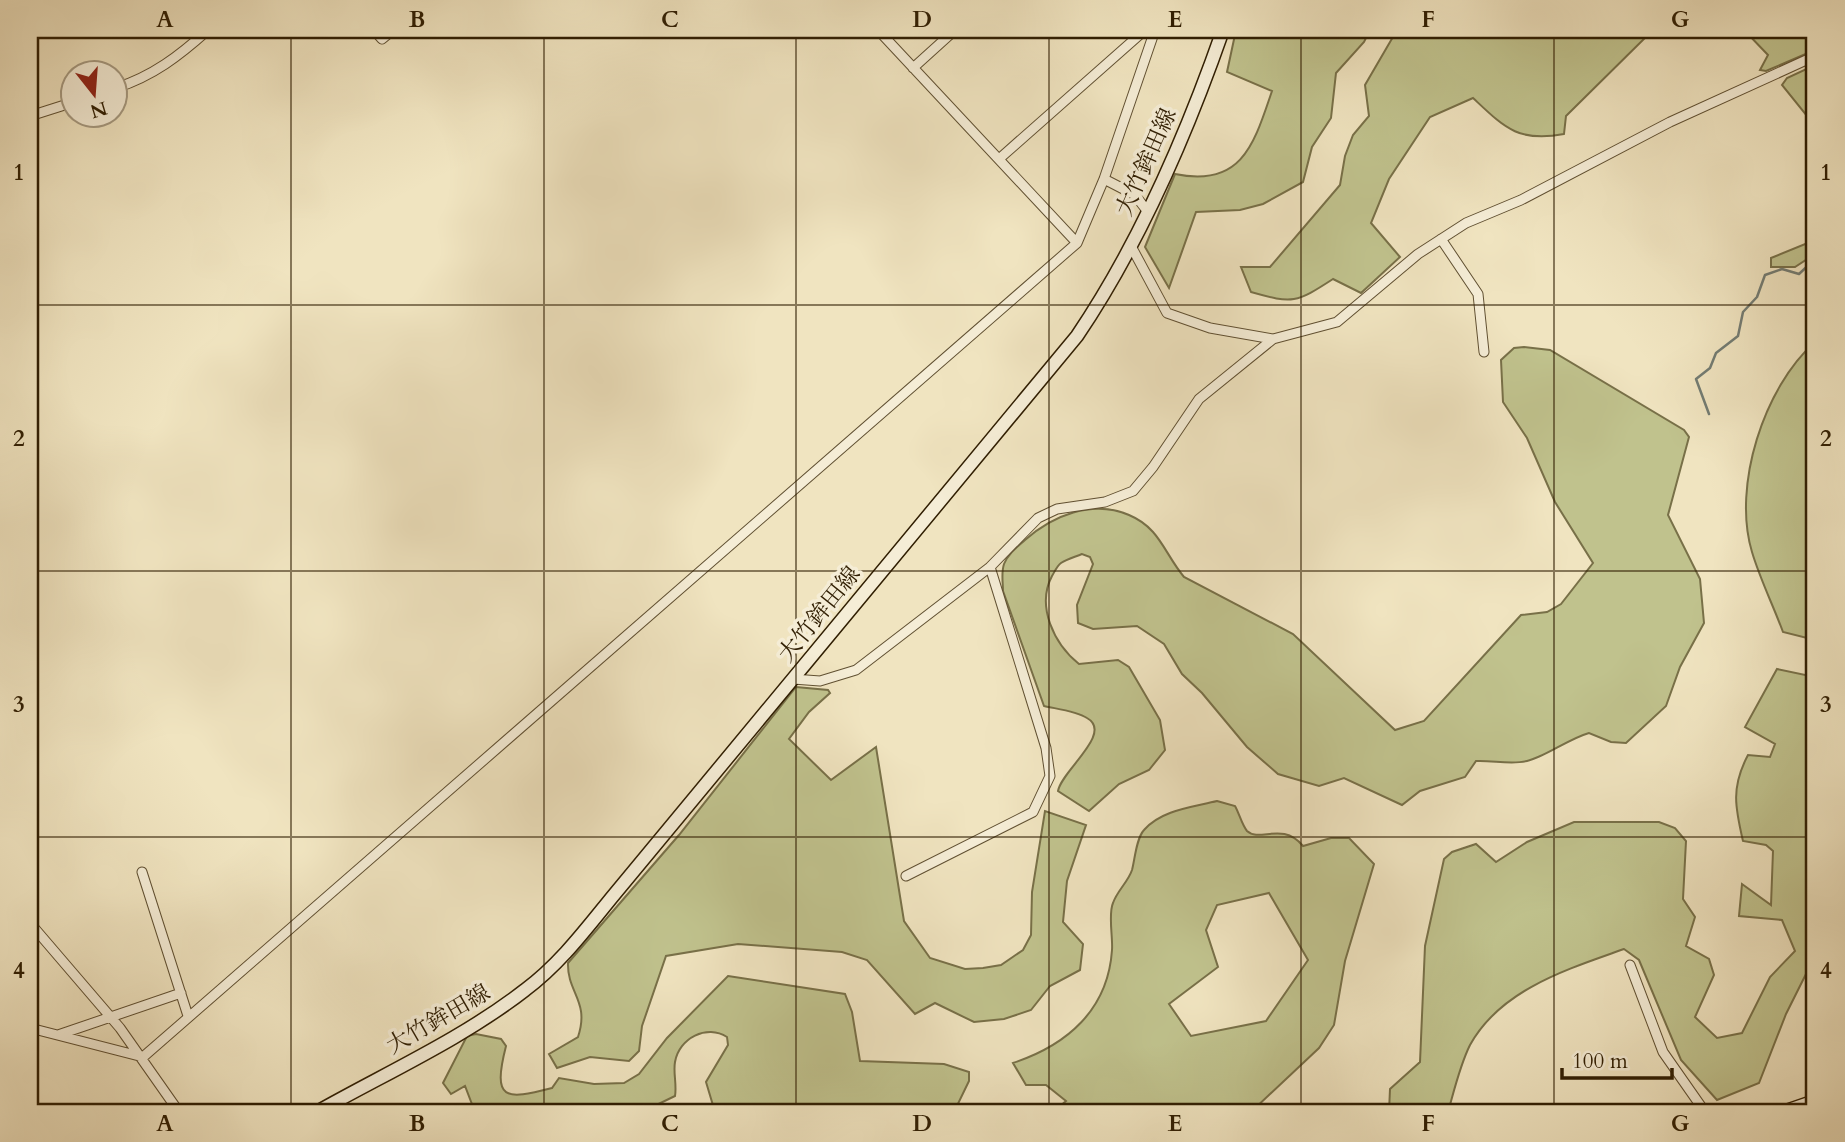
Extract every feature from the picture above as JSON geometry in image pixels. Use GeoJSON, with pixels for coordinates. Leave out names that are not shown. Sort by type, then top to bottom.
{"type":"FeatureCollection","features":[{"type":"Feature","properties":{"kind":"main road","name":"大竹鉾田線"},"geometry":{"type":"LineString","coordinates":[[317,1112],[491,1014],[544,975],[613,896],[1077,336],[1131,246],[1148,212],[1223,30]]}},
{"type":"Feature","properties":{"kind":"main road"},"geometry":{"type":"LineString","coordinates":[[1783,1112],[1815,1101]]}},
{"type":"Feature","properties":{"kind":"street"},"geometry":{"type":"LineString","coordinates":[[130,84],[170,64],[208,30]]}},
{"type":"Feature","properties":{"kind":"street"},"geometry":{"type":"LineString","coordinates":[[374,30],[382,39],[393,30]]}},
{"type":"Feature","properties":{"kind":"street"},"geometry":{"type":"LineString","coordinates":[[878,30],[1077,243]]}},
{"type":"Feature","properties":{"kind":"street"},"geometry":{"type":"LineString","coordinates":[[913,68],[955,30]]}},
{"type":"Feature","properties":{"kind":"street"},"geometry":{"type":"LineString","coordinates":[[999,159],[1145,30]]}},
{"type":"Feature","properties":{"kind":"street"},"geometry":{"type":"LineString","coordinates":[[143,1057],[1077,243],[1104,179],[1155,30]]}},
{"type":"Feature","properties":{"kind":"street"},"geometry":{"type":"LineString","coordinates":[[793,679],[820,681],[856,670],[990,567],[1044,515],[1067,507],[1115,500],[1133,491],[1153,467],[1199,399],[1273,339],[1337,322],[1441,239],[1670,122],[1815,56]]}},
{"type":"Feature","properties":{"kind":"street"},"geometry":{"type":"LineString","coordinates":[[30,116],[60,106]]}},
{"type":"Feature","properties":{"kind":"street"},"geometry":{"type":"LineString","coordinates":[[1104,179],[1135,195],[1148,212]]}},
{"type":"Feature","properties":{"kind":"street"},"geometry":{"type":"LineString","coordinates":[[1441,239],[1478,293],[1483,352]]}},
{"type":"Feature","properties":{"kind":"street"},"geometry":{"type":"LineString","coordinates":[[1131,246],[1167,313],[1210,328],[1273,339]]}},
{"type":"Feature","properties":{"kind":"street"},"geometry":{"type":"LineString","coordinates":[[906,876],[1033,812],[1050,776],[1046,748],[990,567]]}},
{"type":"Feature","properties":{"kind":"street"},"geometry":{"type":"LineString","coordinates":[[496,749],[509,747]]}},
{"type":"Feature","properties":{"kind":"street"},"geometry":{"type":"LineString","coordinates":[[142,872],[188,1016]]}},
{"type":"Feature","properties":{"kind":"street"},"geometry":{"type":"LineString","coordinates":[[30,923],[143,1057],[179,1112]]}},
{"type":"Feature","properties":{"kind":"street"},"geometry":{"type":"LineString","coordinates":[[1630,965],[1663,1052],[1705,1112]]}},
{"type":"Feature","properties":{"kind":"street"},"geometry":{"type":"LineString","coordinates":[[58,1035],[181,993]]}},
{"type":"Feature","properties":{"kind":"street"},"geometry":{"type":"LineString","coordinates":[[30,1028],[143,1057]]}},
{"type":"Feature","properties":{"kind":"green space"},"geometry":{"type":"Polygon","coordinates":[[[1236,30],[1370,30],[1364,42],[1336,73],[1331,118],[1312,147],[1303,182],[1263,204],[1240,210],[1196,212],[1169,288],[1145,247],[1175,174],[1198,177],[1216,174],[1230,168],[1242,158],[1259,128],[1272,91],[1227,72],[1236,30]]]}},
{"type":"Feature","properties":{"kind":"green space"},"geometry":{"type":"Polygon","coordinates":[[[1397,30],[1653,30],[1566,116],[1564,134],[1523,134],[1503,125],[1473,98],[1430,117],[1389,179],[1371,223],[1400,257],[1361,293],[1333,279],[1294,299],[1251,292],[1241,267],[1270,267],[1340,185],[1345,156],[1353,135],[1369,116],[1365,85],[1397,30]]]}},
{"type":"Feature","properties":{"kind":"green space"},"geometry":{"type":"Polygon","coordinates":[[[1744,30],[1815,30],[1815,50],[1766,71],[1760,70],[1768,55],[1744,30]]]}},
{"type":"Feature","properties":{"kind":"green space"},"geometry":{"type":"Polygon","coordinates":[[[1815,65],[1815,126],[1782,85],[1787,78],[1815,65]]]}},
{"type":"Feature","properties":{"kind":"green space"},"geometry":{"type":"Polygon","coordinates":[[[1815,240],[1815,254],[1795,267],[1771,267],[1771,258],[1815,240]]]}},
{"type":"Feature","properties":{"kind":"green space"},"geometry":{"type":"Polygon","coordinates":[[[1815,342],[1815,640],[1783,632],[1752,552],[1746,498],[1757,439],[1767,411],[1797,361],[1815,342]]]}},
{"type":"Feature","properties":{"kind":"green space"},"geometry":{"type":"Polygon","coordinates":[[[1514,348],[1550,350],[1684,430],[1689,437],[1668,515],[1700,579],[1704,623],[1680,667],[1666,706],[1626,743],[1611,742],[1589,733],[1527,761],[1476,761],[1465,777],[1420,791],[1402,805],[1344,778],[1319,786],[1278,774],[1247,747],[1202,693],[1182,674],[1164,644],[1137,626],[1093,629],[1078,623],[1077,605],[1093,564],[1090,557],[1082,554],[1061,563],[1052,576],[1046,600],[1050,624],[1062,646],[1079,664],[1118,660],[1129,667],[1160,720],[1165,750],[1149,770],[1119,784],[1089,811],[1058,791],[1090,742],[1094,725],[1077,714],[1044,706],[1003,591],[1002,574],[1004,564],[1013,551],[1036,531],[1073,512],[1115,510],[1139,520],[1155,534],[1184,577],[1293,634],[1395,730],[1424,721],[1521,615],[1547,612],[1561,604],[1593,563],[1555,502],[1527,438],[1503,402],[1501,360],[1514,348]]]}},
{"type":"Feature","properties":{"kind":"green space"},"geometry":{"type":"Polygon","coordinates":[[[1777,669],[1815,677],[1815,956],[1786,1014],[1759,1083],[1717,1100],[1681,1060],[1639,960],[1624,949],[1538,983],[1499,1009],[1470,1045],[1448,1112],[1389,1112],[1390,1089],[1420,1062],[1425,946],[1444,859],[1452,852],[1476,844],[1496,862],[1527,842],[1574,822],[1659,822],[1675,828],[1686,841],[1683,899],[1695,917],[1686,946],[1709,959],[1714,975],[1695,1017],[1717,1038],[1742,1033],[1770,977],[1795,951],[1782,920],[1739,916],[1742,884],[1771,905],[1773,851],[1766,845],[1743,841],[1736,797],[1739,777],[1748,755],[1770,757],[1775,744],[1745,727],[1777,669]]]}},
{"type":"Feature","properties":{"kind":"green space"},"geometry":{"type":"Polygon","coordinates":[[[796,687],[828,690],[830,693],[809,712],[789,739],[831,780],[876,747],[904,921],[930,958],[965,969],[983,968],[1001,965],[1023,950],[1031,935],[1032,892],[1045,811],[1086,825],[1067,881],[1063,922],[1083,944],[1080,970],[1050,986],[1031,1010],[1004,1019],[974,1022],[935,1003],[915,1014],[867,960],[842,952],[738,944],[666,956],[642,1026],[639,1051],[629,1061],[590,1057],[557,1068],[549,1054],[578,1037],[581,1025],[580,1006],[571,982],[568,963],[679,835],[796,687]]]}},
{"type":"Feature","properties":{"kind":"green space"},"geometry":{"type":"Polygon","coordinates":[[[1217,801],[1235,806],[1245,828],[1252,834],[1279,833],[1295,839],[1303,846],[1331,838],[1349,838],[1374,864],[1345,961],[1334,1025],[1319,1048],[1251,1112],[1053,1112],[1066,1101],[1046,1085],[1026,1085],[1013,1063],[1051,1046],[1067,1035],[1093,1007],[1109,971],[1112,908],[1132,870],[1137,844],[1144,830],[1168,814],[1217,801]],[[1269,893],[1217,905],[1206,930],[1218,967],[1169,1004],[1191,1036],[1266,1021],[1308,960],[1269,893]]]}},
{"type":"Feature","properties":{"kind":"green space"},"geometry":{"type":"Polygon","coordinates":[[[728,976],[845,994],[852,1012],[860,1061],[944,1064],[969,1072],[969,1081],[954,1112],[715,1112],[706,1082],[728,1045],[727,1037],[711,1032],[695,1036],[682,1046],[675,1066],[675,1096],[642,1112],[475,1112],[465,1086],[451,1094],[443,1083],[467,1036],[476,1034],[501,1039],[506,1046],[501,1077],[502,1087],[506,1092],[523,1094],[552,1088],[559,1078],[594,1084],[624,1083],[639,1074],[667,1038],[728,976]]]}},
{"type":"Feature","properties":{"kind":"waterway"},"geometry":{"type":"LineString","coordinates":[[1709,414],[1696,379],[1710,368],[1716,353],[1738,336],[1743,312],[1757,297],[1765,275],[1782,269],[1799,274],[1815,259]]}}]}
